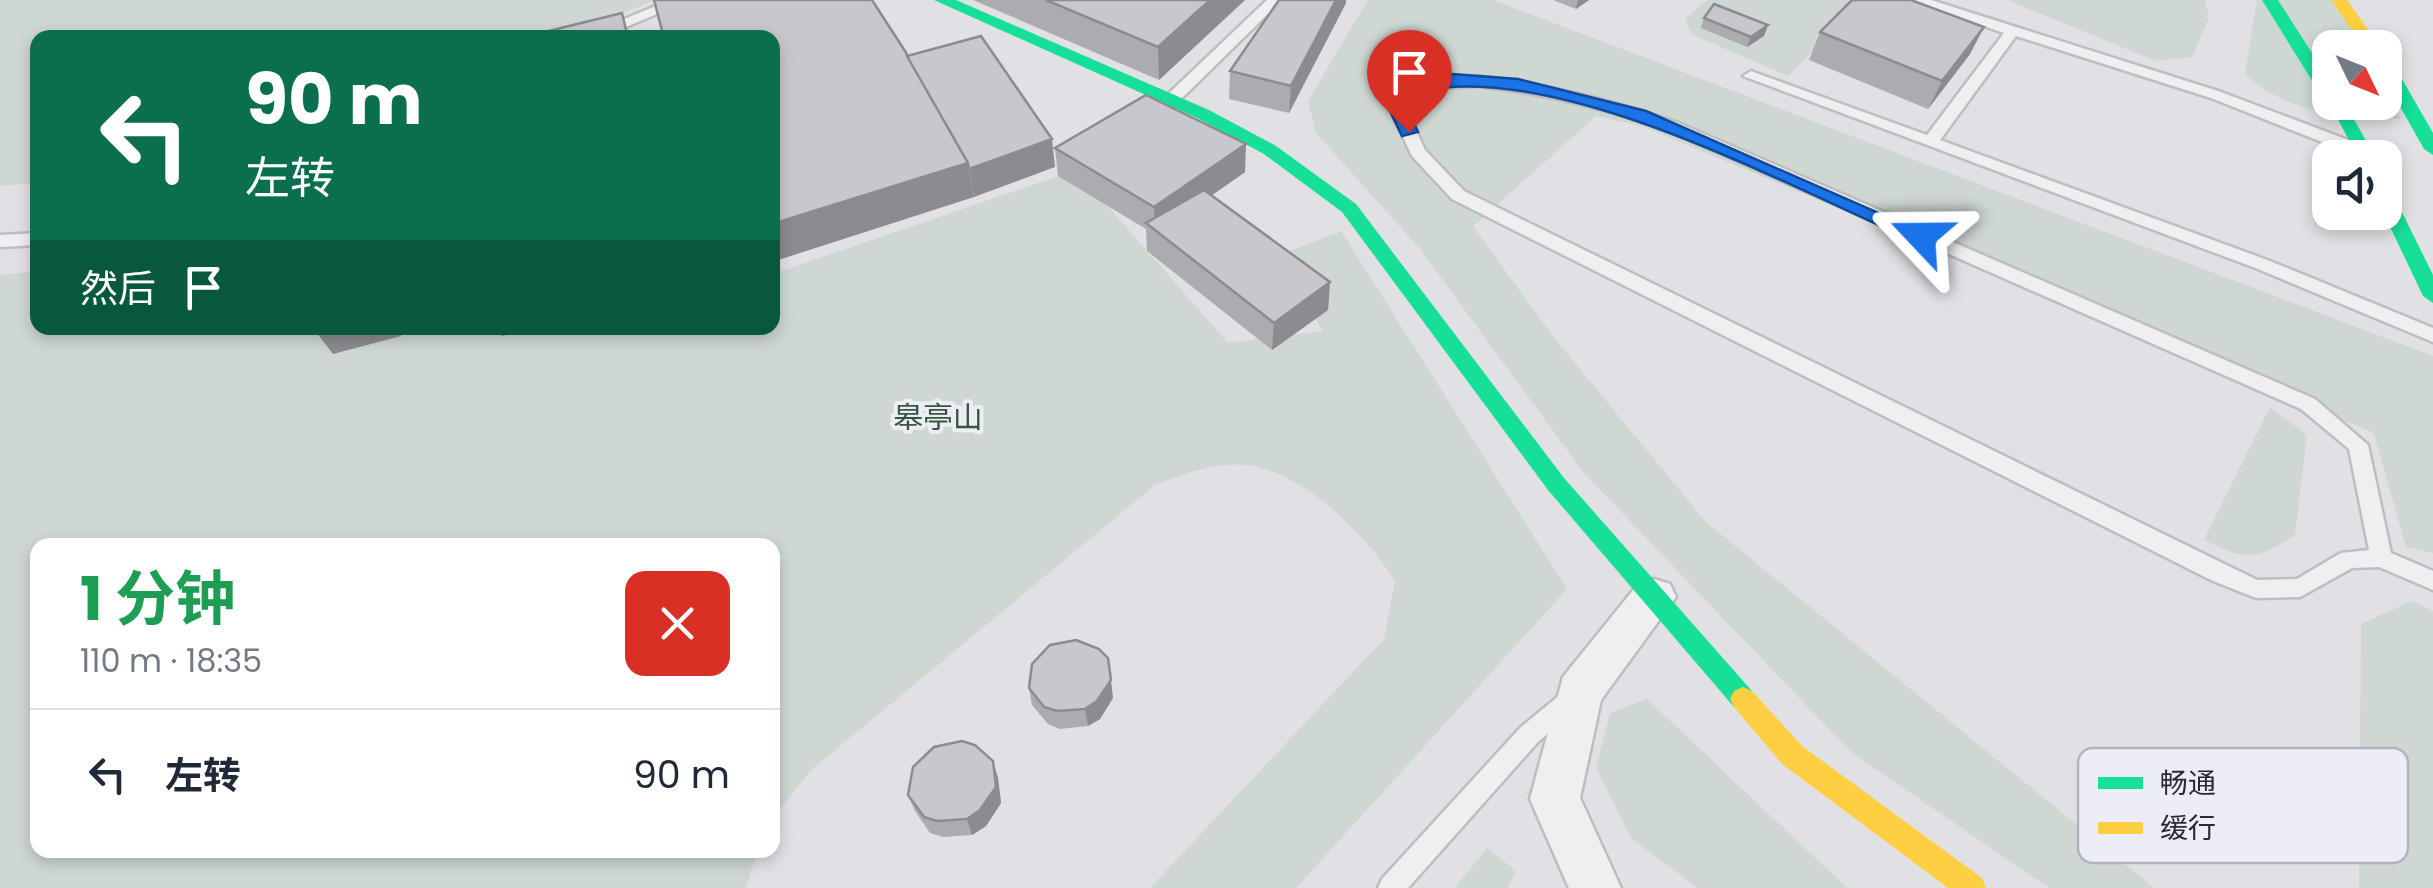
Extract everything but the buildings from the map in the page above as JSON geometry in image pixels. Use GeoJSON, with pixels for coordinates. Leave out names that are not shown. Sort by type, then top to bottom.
{"type":"FeatureCollection","features":[{"type":"Feature","properties":{"kind":"street"},"geometry":{"type":"LineString","coordinates":[[942,0],[1171,100],[1270,150],[1350,208],[1556,484],[1792,755],[1972,888]]}},
{"type":"Feature","properties":{"kind":"street"},"geometry":{"type":"LineString","coordinates":[[2270,0],[2312,66]]}},
{"type":"Feature","properties":{"kind":"street"},"geometry":{"type":"LineString","coordinates":[[2339,0],[2360,30]]}},
{"type":"Feature","properties":{"kind":"street"},"geometry":{"type":"LineString","coordinates":[[2402,95],[2433,150]]}},
{"type":"Feature","properties":{"kind":"street"},"geometry":{"type":"LineString","coordinates":[[2401,230],[2433,296]]}},
{"type":"Feature","properties":{"kind":"street"},"geometry":{"type":"LineString","coordinates":[[1596,888],[1555,799],[1579,692],[1654,597]]}},
{"type":"Feature","properties":{"kind":"lane"},"geometry":{"type":"LineString","coordinates":[[606,30],[683,0]]}},
{"type":"Feature","properties":{"kind":"lane"},"geometry":{"type":"LineString","coordinates":[[1171,100],[1275,0]]}},
{"type":"Feature","properties":{"kind":"lane"},"geometry":{"type":"LineString","coordinates":[[1916,0],[2216,95],[2328,140]]}},
{"type":"Feature","properties":{"kind":"lane"},"geometry":{"type":"LineString","coordinates":[[636,18],[640,30]]}},
{"type":"Feature","properties":{"kind":"lane"},"geometry":{"type":"LineString","coordinates":[[1930,142],[2012,30]]}},
{"type":"Feature","properties":{"kind":"lane"},"geometry":{"type":"LineString","coordinates":[[1751,76],[2264,264],[2433,335]]}},
{"type":"Feature","properties":{"kind":"lane"},"geometry":{"type":"LineString","coordinates":[[2380,558],[2358,445],[2308,404],[1640,115],[1518,84],[1452,80],[1418,86],[1399,111],[1418,152],[1458,195],[2220,575],[2256,589],[2300,588],[2349,559],[2380,558],[2433,581]]}},
{"type":"Feature","properties":{"kind":"lane"},"geometry":{"type":"LineString","coordinates":[[0,241],[30,239]]}},
{"type":"Feature","properties":{"kind":"lane"},"geometry":{"type":"LineString","coordinates":[[1391,888],[1529,735],[1579,692]]}},
{"type":"Feature","properties":{"kind":"green space"},"geometry":{"type":"Polygon","coordinates":[[[0,0],[656,0],[580,30],[30,30],[30,184],[0,186],[0,0]]]}},
{"type":"Feature","properties":{"kind":"green space"},"geometry":{"type":"Polygon","coordinates":[[[1368,0],[1493,0],[2433,356],[2433,553],[2406,547],[2374,433],[1642,126],[1596,116],[1473,226],[1551,334],[1706,522],[2078,826],[2078,863],[2123,863],[2154,888],[2049,888],[1851,752],[1584,473],[1420,249],[1316,133],[1308,101],[1368,0]]]}},
{"type":"Feature","properties":{"kind":"green space"},"geometry":{"type":"Polygon","coordinates":[[[1707,0],[1862,0],[1788,76],[1691,34],[1685,19],[1707,0]]]}},
{"type":"Feature","properties":{"kind":"green space"},"geometry":{"type":"Polygon","coordinates":[[[2007,0],[2205,0],[2209,18],[2192,57],[2156,61],[2007,0]]]}},
{"type":"Feature","properties":{"kind":"green space"},"geometry":{"type":"Polygon","coordinates":[[[2257,0],[2337,0],[2354,30],[2312,30],[2312,109],[2278,97],[2245,74],[2257,0]]]}},
{"type":"Feature","properties":{"kind":"green space","name":"皋亭山"},"geometry":{"type":"Polygon","coordinates":[[[1076,170],[1228,343],[1323,331],[1277,256],[1341,231],[1567,589],[1296,888],[1150,888],[1384,639],[1395,581],[1383,563],[1331,508],[1289,479],[1267,470],[1222,465],[1155,485],[811,770],[780,809],[780,538],[30,538],[30,858],[755,858],[746,888],[0,888],[0,275],[30,272],[30,335],[780,335],[780,272],[1076,170]]]}},
{"type":"Feature","properties":{"kind":"green space"},"geometry":{"type":"Polygon","coordinates":[[[2270,407],[2307,435],[2295,535],[2260,554],[2241,554],[2204,540],[2270,407]]]}},
{"type":"Feature","properties":{"kind":"green space"},"geometry":{"type":"Polygon","coordinates":[[[2412,601],[2433,611],[2433,888],[2359,888],[2359,863],[2408,863],[2408,748],[2360,748],[2361,624],[2412,601]]]}},
{"type":"Feature","properties":{"kind":"green space"},"geometry":{"type":"Polygon","coordinates":[[[1647,699],[1847,888],[1698,888],[1631,838],[1596,768],[1610,713],[1647,699]]]}},
{"type":"Feature","properties":{"kind":"green space"},"geometry":{"type":"Polygon","coordinates":[[[1488,848],[1516,872],[1507,888],[1454,888],[1488,848]]]}},
{"type":"Feature","properties":{"kind":"traffic: fast"},"geometry":{"type":"LineString","coordinates":[[942,0],[1203,114],[1270,150],[1349,208],[1556,484],[1743,699]]}},
{"type":"Feature","properties":{"kind":"traffic: fast"},"geometry":{"type":"LineString","coordinates":[[2270,0],[2312,66]]}},
{"type":"Feature","properties":{"kind":"traffic: fast"},"geometry":{"type":"LineString","coordinates":[[2402,95],[2433,149]]}},
{"type":"Feature","properties":{"kind":"traffic: fast"},"geometry":{"type":"LineString","coordinates":[[2345,120],[2357,140]]}},
{"type":"Feature","properties":{"kind":"traffic: fast"},"geometry":{"type":"LineString","coordinates":[[2401,230],[2433,296]]}},
{"type":"Feature","properties":{"kind":"traffic: slow"},"geometry":{"type":"LineString","coordinates":[[2339,0],[2360,30]]}},
{"type":"Feature","properties":{"kind":"traffic: slow"},"geometry":{"type":"LineString","coordinates":[[1743,699],[1792,755],[1972,888]]}},
{"type":"Feature","properties":{"kind":"route"},"geometry":{"type":"LineString","coordinates":[[1409,132],[1399,111],[1418,86],[1452,80],[1518,84],[1640,115],[1921,236]]}}]}
